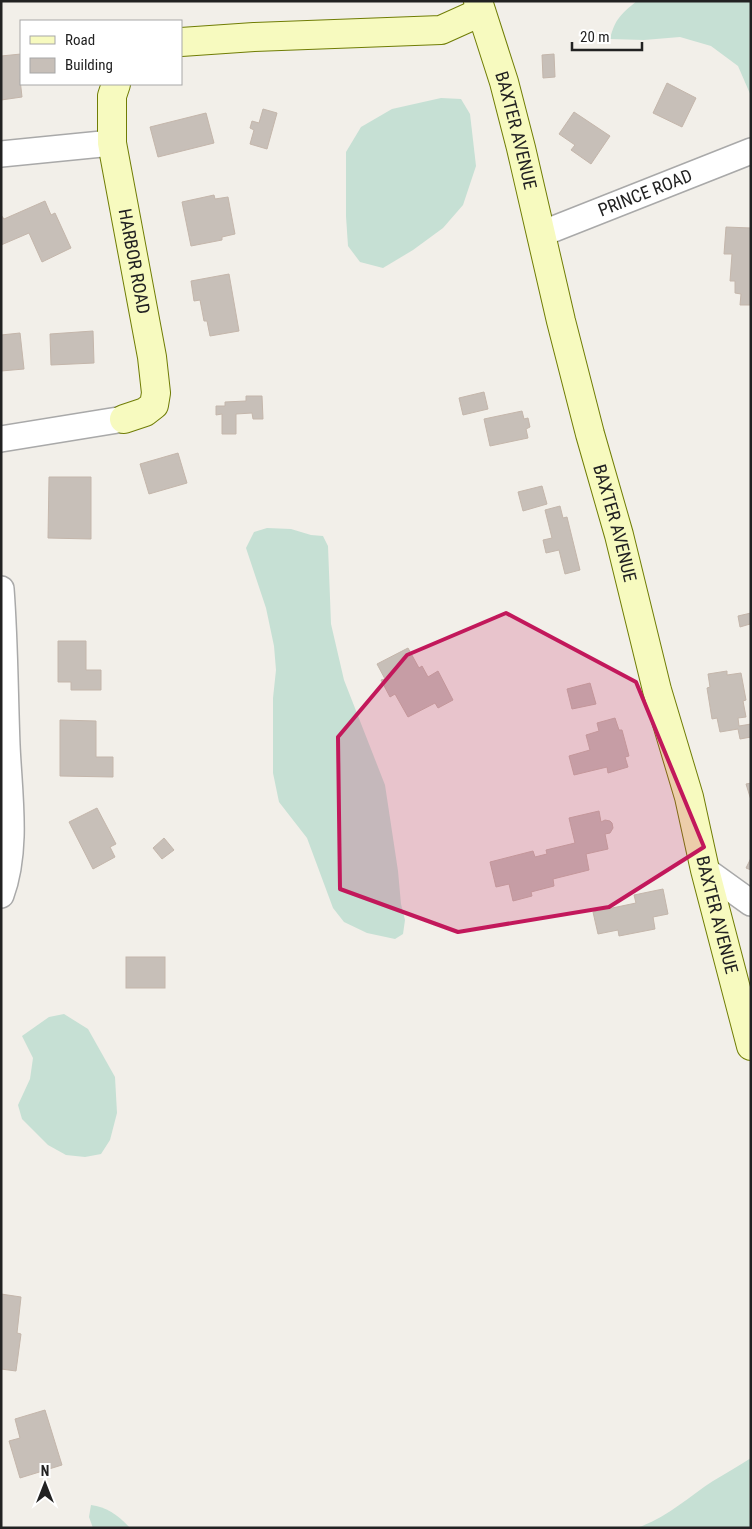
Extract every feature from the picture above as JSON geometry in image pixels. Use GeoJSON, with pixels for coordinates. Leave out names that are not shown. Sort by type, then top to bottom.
{"type":"FeatureCollection","features":[{"type":"Feature","properties":{"kind":"street"},"geometry":{"type":"LineString","coordinates":[[182,42],[245,37],[441,30],[480,7]]}},
{"type":"Feature","properties":{"kind":"street","name":"BAXTER AVENUE"},"geometry":{"type":"LineString","coordinates":[[480,7],[504,82],[568,349],[619,536],[643,637],[689,796],[704,870],[750,1039]]}},
{"type":"Feature","properties":{"kind":"street","name":"HARBOR ROAD"},"geometry":{"type":"LineString","coordinates":[[116,85],[112,96],[112,143],[152,356],[156,393],[154,405],[145,412],[124,418]]}},
{"type":"Feature","properties":{"kind":"street"},"geometry":{"type":"LineString","coordinates":[[1,154],[112,143]]}},
{"type":"Feature","properties":{"kind":"street","name":"PRINCE ROAD"},"geometry":{"type":"LineString","coordinates":[[541,234],[751,151]]}},
{"type":"Feature","properties":{"kind":"street"},"geometry":{"type":"LineString","coordinates":[[1,439],[124,418]]}},
{"type":"Feature","properties":{"kind":"street"},"geometry":{"type":"LineString","coordinates":[[1,589],[5,644],[11,836],[7,879],[1,895]]}},
{"type":"Feature","properties":{"kind":"street"},"geometry":{"type":"LineString","coordinates":[[704,870],[751,903]]}},
{"type":"Feature","properties":{"kind":"highlighted area"},"geometry":{"type":"Polygon","coordinates":[[[506,613],[636,682],[704,847],[609,907],[458,932],[340,889],[338,737],[407,655],[506,613]]]}},
{"type":"Feature","properties":{"kind":"green space"},"geometry":{"type":"Polygon","coordinates":[[[637,1],[751,1],[751,96],[738,66],[711,46],[680,37],[644,40],[610,39],[619,17],[637,1]]]}},
{"type":"Feature","properties":{"kind":"green space"},"geometry":{"type":"Polygon","coordinates":[[[441,98],[461,99],[470,114],[476,166],[463,205],[443,228],[413,250],[383,268],[360,262],[348,246],[346,152],[361,127],[392,109],[441,98]]]}},
{"type":"Feature","properties":{"kind":"green space"},"geometry":{"type":"Polygon","coordinates":[[[267,528],[291,529],[311,535],[323,536],[328,546],[331,624],[344,680],[385,785],[401,904],[405,920],[403,934],[395,939],[367,933],[344,922],[333,908],[307,838],[279,802],[273,773],[273,698],[276,670],[274,646],[266,608],[246,548],[254,532],[267,528]]]}},
{"type":"Feature","properties":{"kind":"green space"},"geometry":{"type":"Polygon","coordinates":[[[64,1014],[88,1029],[115,1077],[117,1113],[110,1140],[101,1154],[85,1157],[66,1155],[48,1145],[22,1119],[18,1105],[30,1079],[33,1058],[22,1036],[49,1017],[64,1014]]]}},
{"type":"Feature","properties":{"kind":"green space"},"geometry":{"type":"Polygon","coordinates":[[[751,1458],[751,1528],[636,1528],[667,1513],[713,1481],[751,1458]]]}},
{"type":"Feature","properties":{"kind":"green space"},"geometry":{"type":"Polygon","coordinates":[[[91,1505],[112,1513],[130,1528],[93,1528],[89,1517],[91,1505]]]}},
{"type":"Feature","properties":{"kind":"building"},"geometry":{"type":"Polygon","coordinates":[[[20,54],[22,97],[1,100],[1,56],[20,54]]]}},
{"type":"Feature","properties":{"kind":"building"},"geometry":{"type":"Polygon","coordinates":[[[554,54],[555,77],[543,78],[542,55],[554,54]]]}},
{"type":"Feature","properties":{"kind":"building"},"geometry":{"type":"Polygon","coordinates":[[[667,83],[696,98],[682,127],[653,113],[667,83]]]}},
{"type":"Feature","properties":{"kind":"building"},"geometry":{"type":"Polygon","coordinates":[[[263,109],[277,113],[267,149],[250,144],[254,130],[250,128],[252,121],[259,123],[263,109]]]}},
{"type":"Feature","properties":{"kind":"building"},"geometry":{"type":"Polygon","coordinates":[[[574,112],[610,136],[591,164],[571,150],[575,145],[559,134],[574,112]]]}},
{"type":"Feature","properties":{"kind":"building"},"geometry":{"type":"Polygon","coordinates":[[[206,113],[214,143],[158,157],[150,127],[206,113]]]}},
{"type":"Feature","properties":{"kind":"building"},"geometry":{"type":"Polygon","coordinates":[[[214,195],[215,199],[228,197],[235,234],[222,237],[222,240],[191,246],[182,202],[214,195]]]}},
{"type":"Feature","properties":{"kind":"building"},"geometry":{"type":"Polygon","coordinates":[[[45,201],[51,215],[55,213],[71,248],[42,262],[29,233],[1,245],[1,215],[4,219],[45,201]]]}},
{"type":"Feature","properties":{"kind":"building"},"geometry":{"type":"Polygon","coordinates":[[[726,227],[751,228],[751,305],[740,305],[741,294],[735,293],[735,281],[730,281],[732,254],[724,254],[726,227]]]}},
{"type":"Feature","properties":{"kind":"building"},"geometry":{"type":"Polygon","coordinates":[[[229,274],[239,331],[210,336],[207,321],[204,321],[200,300],[194,301],[191,281],[229,274]]]}},
{"type":"Feature","properties":{"kind":"building"},"geometry":{"type":"Polygon","coordinates":[[[93,331],[94,363],[51,365],[50,334],[93,331]]]}},
{"type":"Feature","properties":{"kind":"building"},"geometry":{"type":"Polygon","coordinates":[[[20,333],[24,369],[1,371],[1,335],[20,333]]]}},
{"type":"Feature","properties":{"kind":"building"},"geometry":{"type":"Polygon","coordinates":[[[484,392],[488,409],[463,415],[459,398],[484,392]]]}},
{"type":"Feature","properties":{"kind":"building"},"geometry":{"type":"Polygon","coordinates":[[[246,396],[262,396],[263,419],[253,419],[252,413],[236,414],[236,434],[222,434],[222,414],[216,415],[216,406],[225,406],[225,402],[246,401],[246,396]]]}},
{"type":"Feature","properties":{"kind":"building"},"geometry":{"type":"Polygon","coordinates":[[[522,411],[524,419],[528,418],[530,427],[526,429],[528,438],[490,446],[484,419],[522,411]]]}},
{"type":"Feature","properties":{"kind":"building"},"geometry":{"type":"Polygon","coordinates":[[[178,453],[187,483],[149,494],[140,464],[178,453]]]}},
{"type":"Feature","properties":{"kind":"building"},"geometry":{"type":"Polygon","coordinates":[[[49,477],[91,477],[91,539],[48,538],[49,477]]]}},
{"type":"Feature","properties":{"kind":"building"},"geometry":{"type":"Polygon","coordinates":[[[542,486],[547,504],[523,511],[518,492],[542,486]]]}},
{"type":"Feature","properties":{"kind":"building"},"geometry":{"type":"Polygon","coordinates":[[[560,506],[563,518],[567,517],[580,570],[565,574],[559,550],[546,553],[543,540],[552,538],[545,510],[560,506]]]}},
{"type":"Feature","properties":{"kind":"building"},"geometry":{"type":"Polygon","coordinates":[[[751,613],[751,627],[750,624],[740,627],[738,616],[751,613]]]}},
{"type":"Feature","properties":{"kind":"building"},"geometry":{"type":"Polygon","coordinates":[[[58,641],[86,641],[86,670],[101,670],[101,690],[71,690],[71,682],[58,682],[58,641]]]}},
{"type":"Feature","properties":{"kind":"building"},"geometry":{"type":"Polygon","coordinates":[[[408,648],[419,668],[422,666],[428,677],[438,671],[453,700],[438,708],[435,703],[408,717],[395,694],[390,697],[381,680],[385,679],[377,664],[408,648]]]}},
{"type":"Feature","properties":{"kind":"building"},"geometry":{"type":"Polygon","coordinates":[[[727,671],[727,675],[741,673],[746,700],[743,701],[746,717],[738,718],[739,726],[751,724],[751,737],[740,739],[738,729],[720,732],[717,718],[712,719],[707,688],[710,687],[708,674],[727,671]]]}},
{"type":"Feature","properties":{"kind":"building"},"geometry":{"type":"Polygon","coordinates":[[[590,683],[596,704],[572,709],[567,689],[590,683]]]}},
{"type":"Feature","properties":{"kind":"building"},"geometry":{"type":"Polygon","coordinates":[[[615,718],[619,730],[622,730],[629,756],[625,757],[628,767],[608,773],[607,767],[574,775],[569,756],[590,750],[586,735],[599,731],[597,723],[615,718]]]}},
{"type":"Feature","properties":{"kind":"building"},"geometry":{"type":"Polygon","coordinates":[[[60,720],[96,721],[96,757],[113,757],[113,777],[60,776],[60,720]]]}},
{"type":"Feature","properties":{"kind":"building"},"geometry":{"type":"Polygon","coordinates":[[[751,783],[751,800],[746,784],[751,783]]]}},
{"type":"Feature","properties":{"kind":"building"},"geometry":{"type":"Polygon","coordinates":[[[97,808],[116,844],[110,847],[115,857],[93,869],[69,822],[97,808]]]}},
{"type":"Feature","properties":{"kind":"building"},"geometry":{"type":"Polygon","coordinates":[[[599,811],[601,822],[605,820],[610,821],[613,828],[610,833],[605,834],[608,849],[586,854],[589,870],[553,879],[554,886],[531,892],[532,896],[513,901],[509,884],[496,887],[490,862],[533,851],[535,857],[547,854],[546,850],[575,843],[569,818],[599,811]]]}},
{"type":"Feature","properties":{"kind":"building"},"geometry":{"type":"Polygon","coordinates":[[[164,838],[174,850],[162,859],[153,848],[164,838]]]}},
{"type":"Feature","properties":{"kind":"building"},"geometry":{"type":"Polygon","coordinates":[[[751,858],[751,870],[746,868],[751,858]]]}},
{"type":"Feature","properties":{"kind":"building"},"geometry":{"type":"Polygon","coordinates":[[[663,889],[668,914],[653,917],[655,929],[619,936],[618,930],[598,934],[593,912],[636,903],[634,895],[663,889]]]}},
{"type":"Feature","properties":{"kind":"building"},"geometry":{"type":"Polygon","coordinates":[[[126,957],[165,957],[165,988],[126,988],[126,957]]]}},
{"type":"Feature","properties":{"kind":"building"},"geometry":{"type":"Polygon","coordinates":[[[1,1294],[21,1297],[17,1333],[21,1334],[16,1371],[1,1369],[1,1294]]]}},
{"type":"Feature","properties":{"kind":"building"},"geometry":{"type":"Polygon","coordinates":[[[45,1410],[62,1465],[20,1478],[9,1441],[20,1438],[15,1419],[45,1410]]]}}]}
